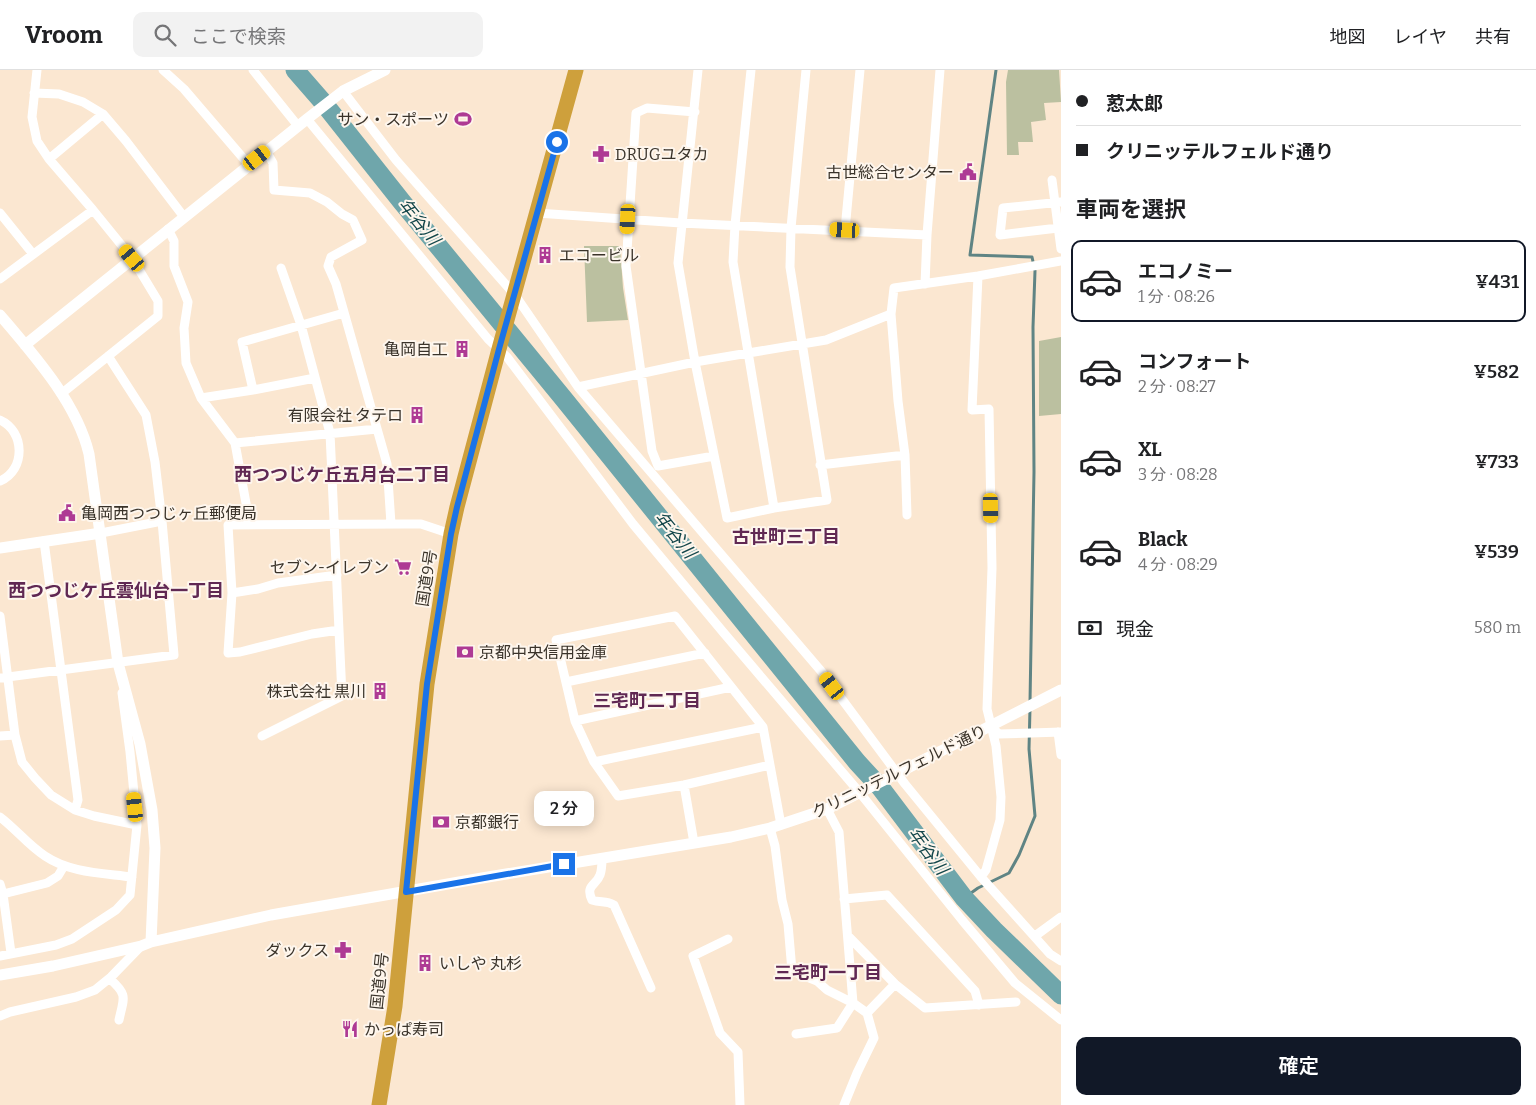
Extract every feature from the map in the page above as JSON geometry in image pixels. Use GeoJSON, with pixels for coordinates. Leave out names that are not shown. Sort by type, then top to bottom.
{"type":"FeatureCollection","features":[{"type":"Feature","properties":{"kind":"highway","name":"国道9号"},"geometry":{"type":"LineString","coordinates":[[379,1105],[394,1006],[427,684],[451,534],[576,70]]}},
{"type":"Feature","properties":{"kind":"street"},"geometry":{"type":"LineString","coordinates":[[37,70],[32,117],[37,141],[49,159],[132,258],[158,301],[158,316],[61,394]]}},
{"type":"Feature","properties":{"kind":"street"},"geometry":{"type":"LineString","coordinates":[[164,70],[184,89],[249,165]]}},
{"type":"Feature","properties":{"kind":"street"},"geometry":{"type":"LineString","coordinates":[[253,70],[306,119],[488,339],[500,347],[634,524],[722,632],[863,791],[962,920],[1015,982],[1061,1020]]}},
{"type":"Feature","properties":{"kind":"street"},"geometry":{"type":"LineString","coordinates":[[25,345],[306,119],[340,94],[386,70]]}},
{"type":"Feature","properties":{"kind":"street"},"geometry":{"type":"LineString","coordinates":[[698,70],[678,263],[695,362],[727,518],[774,508],[827,500],[820,466],[790,267],[791,228],[806,70]]}},
{"type":"Feature","properties":{"kind":"street"},"geometry":{"type":"LineString","coordinates":[[751,70],[733,262],[774,508]]}},
{"type":"Feature","properties":{"kind":"street"},"geometry":{"type":"LineString","coordinates":[[845,230],[860,70]]}},
{"type":"Feature","properties":{"kind":"street"},"geometry":{"type":"LineString","coordinates":[[925,284],[940,70]]}},
{"type":"Feature","properties":{"kind":"street"},"geometry":{"type":"LineString","coordinates":[[34,93],[59,94],[83,102],[103,114],[184,217]]}},
{"type":"Feature","properties":{"kind":"street"},"geometry":{"type":"LineString","coordinates":[[340,94],[514,299],[578,387],[821,672],[894,775],[1050,954],[1061,961]]}},
{"type":"Feature","properties":{"kind":"street"},"geometry":{"type":"LineString","coordinates":[[695,112],[647,108],[636,114],[626,266],[652,451],[658,466],[714,456]]}},
{"type":"Feature","properties":{"kind":"street"},"geometry":{"type":"LineString","coordinates":[[49,159],[103,114]]}},
{"type":"Feature","properties":{"kind":"street"},"geometry":{"type":"LineString","coordinates":[[266,151],[272,163],[274,190],[310,193],[327,202],[354,220],[362,240],[332,257],[328,266],[336,284],[387,464],[391,524]]}},
{"type":"Feature","properties":{"kind":"street"},"geometry":{"type":"LineString","coordinates":[[1052,180],[1058,203],[1058,228],[1061,250]]}},
{"type":"Feature","properties":{"kind":"street"},"geometry":{"type":"LineString","coordinates":[[1058,203],[1003,208],[1000,235],[1058,228]]}},
{"type":"Feature","properties":{"kind":"street"},"geometry":{"type":"LineString","coordinates":[[0,280],[93,210]]}},
{"type":"Feature","properties":{"kind":"street"},"geometry":{"type":"LineString","coordinates":[[0,213],[33,254]]}},
{"type":"Feature","properties":{"kind":"street"},"geometry":{"type":"LineString","coordinates":[[537,213],[681,223],[927,235]]}},
{"type":"Feature","properties":{"kind":"street"},"geometry":{"type":"LineString","coordinates":[[168,229],[174,241],[174,266],[188,302],[184,328],[186,363],[200,398],[235,443],[250,525]]}},
{"type":"Feature","properties":{"kind":"street"},"geometry":{"type":"LineString","coordinates":[[907,515],[905,455],[898,401],[891,314],[894,288],[978,276],[1061,261]]}},
{"type":"Feature","properties":{"kind":"street"},"geometry":{"type":"LineString","coordinates":[[262,736],[342,696],[330,433],[301,324],[281,268]]}},
{"type":"Feature","properties":{"kind":"street"},"geometry":{"type":"LineString","coordinates":[[978,276],[972,410],[989,409],[992,568],[987,709],[996,746],[1001,797],[1000,820],[986,870],[981,877]]}},
{"type":"Feature","properties":{"kind":"street"},"geometry":{"type":"LineString","coordinates":[[253,390],[242,342],[344,313]]}},
{"type":"Feature","properties":{"kind":"street"},"geometry":{"type":"LineString","coordinates":[[578,387],[695,362],[826,340],[891,314]]}},
{"type":"Feature","properties":{"kind":"street"},"geometry":{"type":"LineString","coordinates":[[0,315],[61,394],[78,420],[87,444],[101,533],[130,752],[137,825],[130,895],[116,910],[72,939],[56,945],[0,956]]}},
{"type":"Feature","properties":{"kind":"street"},"geometry":{"type":"LineString","coordinates":[[4,677],[174,656],[162,521],[155,462],[146,415],[108,356]]}},
{"type":"Feature","properties":{"kind":"street"},"geometry":{"type":"LineString","coordinates":[[200,398],[316,378]]}},
{"type":"Feature","properties":{"kind":"street"},"geometry":{"type":"LineString","coordinates":[[0,420],[15,432],[19,444],[19,458],[13,472],[0,481]]}},
{"type":"Feature","properties":{"kind":"street"},"geometry":{"type":"LineString","coordinates":[[235,443],[377,428]]}},
{"type":"Feature","properties":{"kind":"street"},"geometry":{"type":"LineString","coordinates":[[820,466],[905,455]]}},
{"type":"Feature","properties":{"kind":"street"},"geometry":{"type":"LineString","coordinates":[[0,548],[101,533],[162,521]]}},
{"type":"Feature","properties":{"kind":"street"},"geometry":{"type":"LineString","coordinates":[[339,630],[312,634],[240,652],[228,653],[232,593],[228,525],[421,524],[451,534]]}},
{"type":"Feature","properties":{"kind":"street"},"geometry":{"type":"LineString","coordinates":[[44,541],[78,800],[75,810]]}},
{"type":"Feature","properties":{"kind":"street"},"geometry":{"type":"LineString","coordinates":[[232,593],[258,589],[278,583],[337,574]]}},
{"type":"Feature","properties":{"kind":"street"},"geometry":{"type":"LineString","coordinates":[[0,616],[4,677],[22,762],[51,795],[75,810],[137,825]]}},
{"type":"Feature","properties":{"kind":"street"},"geometry":{"type":"LineString","coordinates":[[770,766],[684,785],[618,796],[594,762],[576,720],[556,640],[675,616],[763,727],[770,766],[776,826],[775,846],[782,900],[788,924],[792,971],[817,981],[827,990],[853,1003],[867,1013],[874,1038],[844,1105]]}},
{"type":"Feature","properties":{"kind":"street"},"geometry":{"type":"LineString","coordinates":[[566,682],[704,654]]}},
{"type":"Feature","properties":{"kind":"street"},"geometry":{"type":"LineString","coordinates":[[0,1016],[76,997],[95,990],[110,979],[146,944],[155,848],[152,810],[140,744],[118,663]]}},
{"type":"Feature","properties":{"kind":"street"},"geometry":{"type":"LineString","coordinates":[[576,720],[731,687]]}},
{"type":"Feature","properties":{"kind":"street","name":"クリニッテルフェルド通り"},"geometry":{"type":"LineString","coordinates":[[0,974],[53,966],[271,914],[731,837],[776,826],[827,809],[1061,690]]}},
{"type":"Feature","properties":{"kind":"street"},"geometry":{"type":"LineString","coordinates":[[594,762],[763,727]]}},
{"type":"Feature","properties":{"kind":"street"},"geometry":{"type":"LineString","coordinates":[[991,727],[1000,734],[1060,732],[1061,755]]}},
{"type":"Feature","properties":{"kind":"street"},"geometry":{"type":"LineString","coordinates":[[0,736],[15,735]]}},
{"type":"Feature","properties":{"kind":"street"},"geometry":{"type":"LineString","coordinates":[[684,785],[694,843]]}},
{"type":"Feature","properties":{"kind":"street"},"geometry":{"type":"LineString","coordinates":[[796,1034],[837,1028],[853,1003],[839,832],[827,809]]}},
{"type":"Feature","properties":{"kind":"street"},"geometry":{"type":"LineString","coordinates":[[0,817],[44,856],[64,866],[132,877]]}},
{"type":"Feature","properties":{"kind":"street"},"geometry":{"type":"LineString","coordinates":[[602,858],[600,876],[590,887],[589,894],[592,900],[608,901],[614,905],[651,988]]}},
{"type":"Feature","properties":{"kind":"street"},"geometry":{"type":"LineString","coordinates":[[3,894],[47,883],[58,876],[64,866]]}},
{"type":"Feature","properties":{"kind":"street"},"geometry":{"type":"LineString","coordinates":[[0,884],[11,953]]}},
{"type":"Feature","properties":{"kind":"street"},"geometry":{"type":"LineString","coordinates":[[844,899],[887,895],[975,991],[979,1005]]}},
{"type":"Feature","properties":{"kind":"street"},"geometry":{"type":"LineString","coordinates":[[1035,936],[1061,917]]}},
{"type":"Feature","properties":{"kind":"street"},"geometry":{"type":"LineString","coordinates":[[848,936],[895,984],[925,1008],[1016,1002]]}},
{"type":"Feature","properties":{"kind":"street"},"geometry":{"type":"LineString","coordinates":[[728,939],[693,956],[720,1033],[738,1052],[740,1105]]}},
{"type":"Feature","properties":{"kind":"street"},"geometry":{"type":"LineString","coordinates":[[110,979],[121,989],[124,998],[119,1020]]}},
{"type":"Feature","properties":{"kind":"street"},"geometry":{"type":"LineString","coordinates":[[867,1013],[895,984]]}},
{"type":"Feature","properties":{"kind":"green space"},"geometry":{"type":"Polygon","coordinates":[[[1008,70],[1059,70],[1061,102],[1044,103],[1046,120],[1031,122],[1033,142],[1018,142],[1019,155],[1007,155],[1006,82],[1008,70]]]}},
{"type":"Feature","properties":{"kind":"green space"},"geometry":{"type":"Polygon","coordinates":[[[584,246],[620,246],[623,288],[628,320],[587,322],[584,246]]]}},
{"type":"Feature","properties":{"kind":"green space"},"geometry":{"type":"Polygon","coordinates":[[[1061,337],[1061,414],[1039,416],[1039,341],[1061,337]]]}},
{"type":"Feature","properties":{"kind":"waterway","name":"年谷川"},"geometry":{"type":"LineString","coordinates":[[295,70],[857,762],[880,787],[964,898],[1061,995]]}},
{"type":"Feature","properties":{"kind":"waterway"},"geometry":{"type":"LineString","coordinates":[[996,70],[970,255],[1032,257],[1035,271],[1030,702]]}},
{"type":"Feature","properties":{"kind":"waterway"},"geometry":{"type":"LineString","coordinates":[[964,898],[978,888],[1009,873],[1019,855],[1035,816],[1029,749],[1030,708]]}},
{"type":"Feature","properties":{"kind":"place","name":"サン・スポーツ"},"geometry":{"type":"Point","coordinates":[463,119]}},
{"type":"Feature","properties":{"kind":"place","name":"DRUGユタカ"},"geometry":{"type":"Point","coordinates":[601,154]}},
{"type":"Feature","properties":{"kind":"place","name":"古世総合センター"},"geometry":{"type":"Point","coordinates":[968,172]}},
{"type":"Feature","properties":{"kind":"place","name":"エコービル"},"geometry":{"type":"Point","coordinates":[545,255]}},
{"type":"Feature","properties":{"kind":"place","name":"亀岡自工"},"geometry":{"type":"Point","coordinates":[462,349]}},
{"type":"Feature","properties":{"kind":"place","name":"有限会社 タテロ"},"geometry":{"type":"Point","coordinates":[417,415]}},
{"type":"Feature","properties":{"kind":"place","name":"亀岡西つつじヶ丘郵便局"},"geometry":{"type":"Point","coordinates":[67,513]}},
{"type":"Feature","properties":{"kind":"place","name":"セブン-イレブン"},"geometry":{"type":"Point","coordinates":[403,567]}},
{"type":"Feature","properties":{"kind":"place","name":"京都中央信用金庫"},"geometry":{"type":"Point","coordinates":[465,652]}},
{"type":"Feature","properties":{"kind":"place","name":"株式会社 黒川"},"geometry":{"type":"Point","coordinates":[380,691]}},
{"type":"Feature","properties":{"kind":"place","name":"京都銀行"},"geometry":{"type":"Point","coordinates":[441,822]}},
{"type":"Feature","properties":{"kind":"place","name":"ダックス"},"geometry":{"type":"Point","coordinates":[343,950]}},
{"type":"Feature","properties":{"kind":"place","name":"いしや 丸杉"},"geometry":{"type":"Point","coordinates":[425,963]}},
{"type":"Feature","properties":{"kind":"place","name":"かっぱ寿司"},"geometry":{"type":"Point","coordinates":[350,1029]}},
{"type":"Feature","properties":{"kind":"district","name":"西つつじケ丘五月台二丁目"},"geometry":{"type":"Point","coordinates":[342,475]}},
{"type":"Feature","properties":{"kind":"district","name":"古世町三丁目"},"geometry":{"type":"Point","coordinates":[786,537]}},
{"type":"Feature","properties":{"kind":"district","name":"西つつじケ丘雲仙台一丁目"},"geometry":{"type":"Point","coordinates":[116,591]}},
{"type":"Feature","properties":{"kind":"district","name":"三宅町二丁目"},"geometry":{"type":"Point","coordinates":[647,701]}},
{"type":"Feature","properties":{"kind":"district","name":"三宅町一丁目"},"geometry":{"type":"Point","coordinates":[828,973]}},
{"type":"Feature","properties":{"kind":"route"},"geometry":{"type":"LineString","coordinates":[[557,142],[499,349],[451,534],[427,684],[406,892],[564,864]]}}]}
